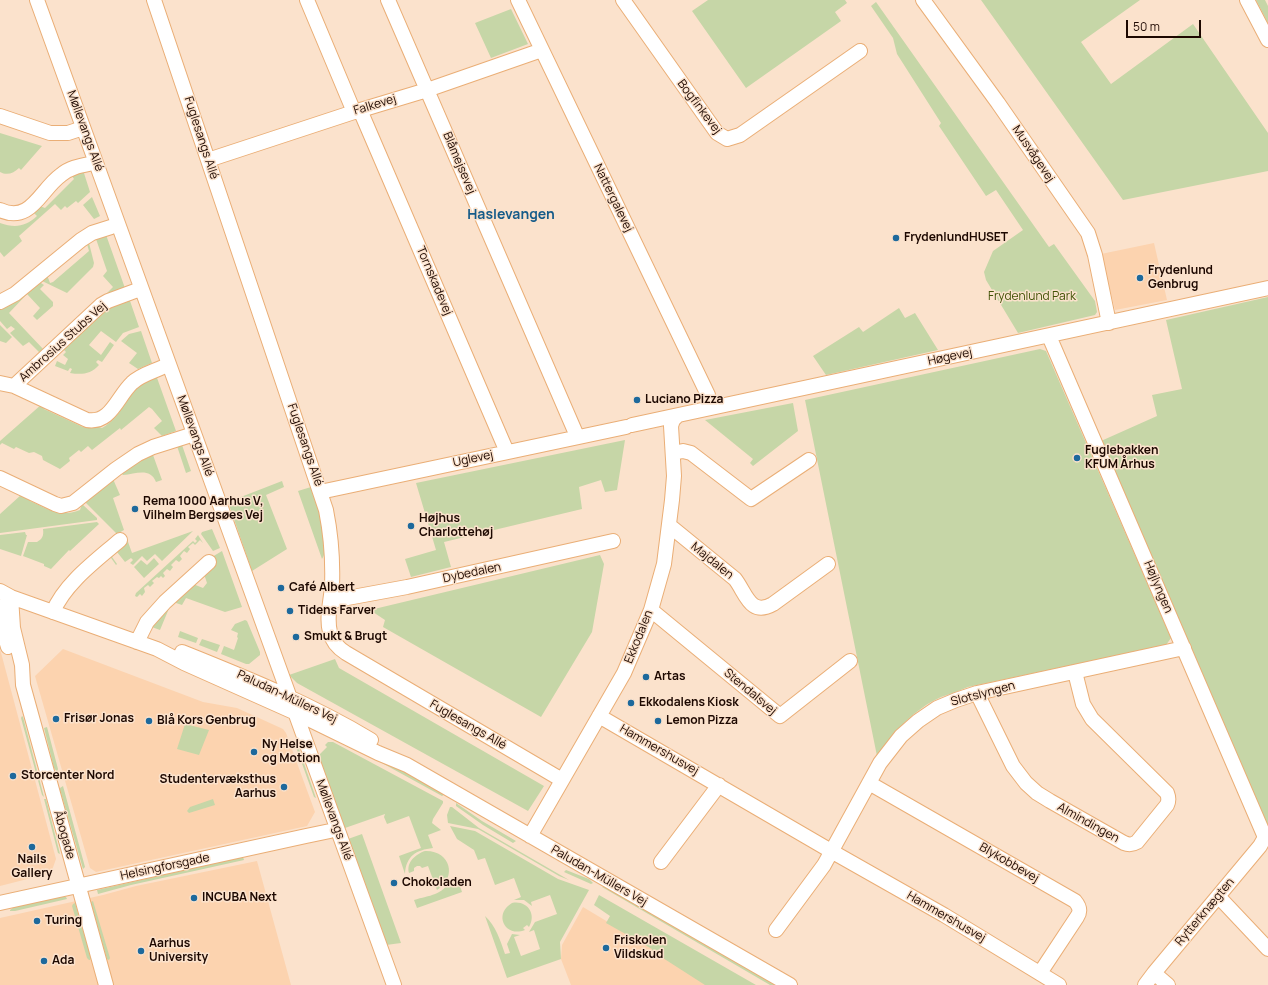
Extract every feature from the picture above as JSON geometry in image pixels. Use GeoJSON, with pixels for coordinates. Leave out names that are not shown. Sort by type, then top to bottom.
{"type":"FeatureCollection","features":[{"type":"Feature","properties":{"kind":"street","name":"Møllevangs Allé"},"geometry":{"type":"LineString","coordinates":[[30,0],[80,130],[288,703],[394,985]]}},
{"type":"Feature","properties":{"kind":"street","name":"Møllevangs Allé"},"geometry":{"type":"LineString","coordinates":[[37,0],[80,130],[89,164],[111,227],[163,367],[191,435]]}},
{"type":"Feature","properties":{"kind":"street","name":"Fuglesangs Allé"},"geometry":{"type":"LineString","coordinates":[[154,0],[326,510],[332,549],[329,622],[331,637],[335,644],[346,653],[562,780]]}},
{"type":"Feature","properties":{"kind":"street","name":"Tornskadevej"},"geometry":{"type":"LineString","coordinates":[[306,0],[357,111],[507,452]]}},
{"type":"Feature","properties":{"kind":"street","name":"Blåmejsevej"},"geometry":{"type":"LineString","coordinates":[[388,0],[577,436]]}},
{"type":"Feature","properties":{"kind":"street","name":"Nattergalevej"},"geometry":{"type":"LineString","coordinates":[[518,0],[708,395]]}},
{"type":"Feature","properties":{"kind":"street","name":"Bogfinkevej"},"geometry":{"type":"LineString","coordinates":[[623,0],[717,133],[727,139],[740,135],[860,51]]}},
{"type":"Feature","properties":{"kind":"street","name":"Musvågevej"},"geometry":{"type":"LineString","coordinates":[[923,0],[998,103],[1088,233],[1095,255],[1109,323]]}},
{"type":"Feature","properties":{"kind":"street"},"geometry":{"type":"LineString","coordinates":[[1247,0],[1268,40]]}},
{"type":"Feature","properties":{"kind":"street","name":"Falkevej"},"geometry":{"type":"LineString","coordinates":[[208,160],[357,111],[427,90],[542,50]]}},
{"type":"Feature","properties":{"kind":"street"},"geometry":{"type":"LineString","coordinates":[[0,116],[50,132],[68,133],[80,130]]}},
{"type":"Feature","properties":{"kind":"street"},"geometry":{"type":"LineString","coordinates":[[0,210],[8,213],[19,214],[28,209],[60,175],[71,168],[89,164]]}},
{"type":"Feature","properties":{"kind":"street"},"geometry":{"type":"LineString","coordinates":[[0,302],[15,294],[81,240],[92,233],[111,227]]}},
{"type":"Feature","properties":{"kind":"street","name":"Høgevej"},"geometry":{"type":"LineString","coordinates":[[629,426],[1268,288]]}},
{"type":"Feature","properties":{"kind":"street","name":"Ambrosius Stubs Vej"},"geometry":{"type":"LineString","coordinates":[[14,386],[101,305],[135,291]]}},
{"type":"Feature","properties":{"kind":"street","name":"Højlyngen"},"geometry":{"type":"LineString","coordinates":[[1049,336],[1264,832],[1264,839]]}},
{"type":"Feature","properties":{"kind":"street"},"geometry":{"type":"LineString","coordinates":[[0,383],[14,386],[87,420],[94,421],[104,418],[109,414],[133,382],[146,374],[163,367]]}},
{"type":"Feature","properties":{"kind":"street","name":"Ekkodalen"},"geometry":{"type":"LineString","coordinates":[[530,836],[624,674],[651,610],[664,564],[670,526],[674,476],[670,426],[677,416]]}},
{"type":"Feature","properties":{"kind":"street","name":"Uglevej"},"geometry":{"type":"LineString","coordinates":[[320,492],[629,426]]}},
{"type":"Feature","properties":{"kind":"street"},"geometry":{"type":"LineString","coordinates":[[0,478],[55,504],[61,506],[68,505],[79,499],[132,457],[191,435]]}},
{"type":"Feature","properties":{"kind":"street"},"geometry":{"type":"LineString","coordinates":[[673,453],[683,451],[691,453],[750,499],[809,460]]}},
{"type":"Feature","properties":{"kind":"street","name":"Majdalen"},"geometry":{"type":"LineString","coordinates":[[670,526],[735,579],[746,600],[757,607],[768,607],[774,604],[828,564]]}},
{"type":"Feature","properties":{"kind":"street"},"geometry":{"type":"LineString","coordinates":[[53,612],[64,592],[91,565],[120,540]]}},
{"type":"Feature","properties":{"kind":"street","name":"Dybedalen"},"geometry":{"type":"LineString","coordinates":[[330,601],[407,587],[613,541]]}},
{"type":"Feature","properties":{"kind":"street"},"geometry":{"type":"LineString","coordinates":[[137,642],[147,622],[165,602],[209,562]]}},
{"type":"Feature","properties":{"kind":"street","name":"Paludan-Müllers Vej"},"geometry":{"type":"LineString","coordinates":[[4,595],[157,649],[184,663],[288,703],[378,753],[407,765],[790,985]]}},
{"type":"Feature","properties":{"kind":"street","name":"Åbogade"},"geometry":{"type":"LineString","coordinates":[[4,595],[1,619],[14,668],[23,684],[106,985]]}},
{"type":"Feature","properties":{"kind":"street","name":"Stendalsvej"},"geometry":{"type":"LineString","coordinates":[[651,610],[780,716],[850,662]]}},
{"type":"Feature","properties":{"kind":"street","name":"Slotslyngen"},"geometry":{"type":"LineString","coordinates":[[831,852],[888,752],[901,736],[914,724],[937,708],[978,693],[1184,648]]}},
{"type":"Feature","properties":{"kind":"street","name":"Almindingen"},"geometry":{"type":"LineString","coordinates":[[978,693],[1014,766],[1026,783],[1037,793],[1117,839],[1128,844],[1134,844],[1167,805],[1167,793],[1092,720],[1083,704],[1074,672]]}},
{"type":"Feature","properties":{"kind":"street","name":"Møllevangs Allé"},"geometry":{"type":"LineString","coordinates":[[288,703],[330,831],[386,985]]}},
{"type":"Feature","properties":{"kind":"street","name":"Hammershusvej"},"geometry":{"type":"LineString","coordinates":[[599,716],[831,852],[944,915],[1059,985]]}},
{"type":"Feature","properties":{"kind":"street","name":"Blykobbevej"},"geometry":{"type":"LineString","coordinates":[[869,783],[1078,904],[1080,913],[1040,973]]}},
{"type":"Feature","properties":{"kind":"street"},"geometry":{"type":"LineString","coordinates":[[661,862],[719,785]]}},
{"type":"Feature","properties":{"kind":"street","name":"Helsingforsgade"},"geometry":{"type":"LineString","coordinates":[[0,903],[330,831]]}},
{"type":"Feature","properties":{"kind":"street","name":"Rytterknægten"},"geometry":{"type":"LineString","coordinates":[[1145,985],[1260,846],[1264,839]]}},
{"type":"Feature","properties":{"kind":"street"},"geometry":{"type":"LineString","coordinates":[[776,930],[831,852]]}},
{"type":"Feature","properties":{"kind":"street"},"geometry":{"type":"LineString","coordinates":[[1218,896],[1268,949]]}},
{"type":"Feature","properties":{"kind":"street"},"geometry":{"type":"LineString","coordinates":[[1154,973],[1168,985]]}},
{"type":"Feature","properties":{"kind":"shaded area"},"geometry":{"type":"Polygon","coordinates":[[[1154,243],[1167,300],[1115,310],[1101,254],[1154,243]]]}},
{"type":"Feature","properties":{"kind":"shaded area","name":"Storcenter Nord"},"geometry":{"type":"Polygon","coordinates":[[[0,649],[56,859],[51,873],[0,886],[0,649]]]}},
{"type":"Feature","properties":{"kind":"shaded area"},"geometry":{"type":"Polygon","coordinates":[[[63,649],[203,702],[237,708],[283,729],[286,733],[315,812],[307,826],[96,872],[90,868],[35,676],[63,649]]]}},
{"type":"Feature","properties":{"kind":"shaded area","name":"Aarhus University"},"geometry":{"type":"Polygon","coordinates":[[[257,861],[291,985],[0,985],[0,918],[103,895],[136,886],[257,861]]]}},
{"type":"Feature","properties":{"kind":"shaded area","name":"Friskolen Vildskud"},"geometry":{"type":"Polygon","coordinates":[[[583,907],[713,985],[571,985],[561,959],[562,945],[583,907]]]}},
{"type":"Feature","properties":{"kind":"green space"},"geometry":{"type":"Polygon","coordinates":[[[708,0],[845,0],[847,3],[835,12],[841,21],[746,88],[692,11],[708,0]]]}},
{"type":"Feature","properties":{"kind":"green space"},"geometry":{"type":"Polygon","coordinates":[[[981,0],[1140,0],[1081,42],[1111,84],[1193,24],[1268,133],[1268,171],[1123,200],[981,0]]]}},
{"type":"Feature","properties":{"kind":"green space"},"geometry":{"type":"Polygon","coordinates":[[[1256,0],[1265,0],[1268,6],[1268,23],[1256,0]]]}},
{"type":"Feature","properties":{"kind":"green space","name":"Frydenlund Park"},"geometry":{"type":"Polygon","coordinates":[[[876,2],[1049,247],[1054,244],[1095,301],[1097,312],[1095,315],[1018,333],[986,280],[984,272],[993,251],[1023,230],[996,190],[986,196],[939,126],[941,123],[897,54],[893,38],[871,6],[876,2]]]}},
{"type":"Feature","properties":{"kind":"green space"},"geometry":{"type":"Polygon","coordinates":[[[511,9],[528,44],[491,58],[475,23],[511,9]]]}},
{"type":"Feature","properties":{"kind":"green space"},"geometry":{"type":"Polygon","coordinates":[[[0,133],[42,146],[21,170],[19,168],[5,174],[0,172],[0,133]]]}},
{"type":"Feature","properties":{"kind":"green space"},"geometry":{"type":"Polygon","coordinates":[[[83,170],[90,192],[78,203],[76,201],[67,208],[65,206],[61,210],[55,204],[19,236],[22,241],[4,257],[0,252],[0,223],[10,226],[20,226],[33,220],[37,216],[32,211],[37,205],[45,208],[74,179],[70,173],[83,170]]]}},
{"type":"Feature","properties":{"kind":"green space"},"geometry":{"type":"Polygon","coordinates":[[[92,197],[100,216],[94,219],[83,205],[92,197]]]}},
{"type":"Feature","properties":{"kind":"green space"},"geometry":{"type":"Polygon","coordinates":[[[105,232],[126,291],[103,297],[113,287],[103,276],[107,271],[95,236],[105,232]]]}},
{"type":"Feature","properties":{"kind":"green space"},"geometry":{"type":"Polygon","coordinates":[[[89,243],[94,263],[93,267],[67,293],[40,280],[47,275],[50,283],[53,282],[89,251],[87,244],[89,243]]]}},
{"type":"Feature","properties":{"kind":"green space"},"geometry":{"type":"Polygon","coordinates":[[[38,281],[44,285],[40,289],[53,302],[53,306],[37,320],[33,316],[40,308],[27,294],[9,313],[45,351],[41,354],[29,342],[23,346],[10,333],[15,329],[11,326],[7,329],[0,321],[0,306],[38,281]]]}},
{"type":"Feature","properties":{"kind":"green space"},"geometry":{"type":"Polygon","coordinates":[[[1268,297],[1268,832],[1101,441],[1157,416],[1152,395],[1182,389],[1166,320],[1268,297]]]}},
{"type":"Feature","properties":{"kind":"green space"},"geometry":{"type":"Polygon","coordinates":[[[129,298],[139,327],[123,333],[116,342],[101,331],[89,345],[101,355],[110,342],[114,345],[102,362],[98,360],[96,362],[99,365],[96,368],[86,373],[78,374],[70,373],[72,369],[70,368],[68,371],[55,366],[57,361],[65,365],[68,359],[63,355],[66,352],[62,348],[103,311],[129,298]]]}},
{"type":"Feature","properties":{"kind":"green space"},"geometry":{"type":"Polygon","coordinates":[[[899,308],[905,318],[915,313],[938,350],[826,375],[813,356],[859,327],[863,332],[899,308]]]}},
{"type":"Feature","properties":{"kind":"green space"},"geometry":{"type":"Polygon","coordinates":[[[0,325],[12,337],[6,343],[0,341],[0,325]]]}},
{"type":"Feature","properties":{"kind":"green space"},"geometry":{"type":"Polygon","coordinates":[[[141,331],[152,363],[138,369],[129,363],[137,353],[121,341],[129,334],[141,331]]]}},
{"type":"Feature","properties":{"kind":"green space"},"geometry":{"type":"Polygon","coordinates":[[[1040,349],[1046,351],[1171,638],[1166,645],[968,687],[941,697],[922,708],[905,722],[890,738],[877,756],[805,400],[1040,349]]]}},
{"type":"Feature","properties":{"kind":"green space"},"geometry":{"type":"Polygon","coordinates":[[[156,375],[176,431],[162,436],[154,428],[162,421],[149,407],[121,430],[120,428],[92,450],[88,446],[81,452],[79,450],[69,458],[70,461],[60,469],[43,460],[42,456],[34,452],[29,453],[16,447],[14,449],[2,443],[0,445],[0,441],[42,404],[44,409],[83,427],[88,428],[96,426],[102,428],[109,424],[117,415],[131,393],[156,375]]]}},
{"type":"Feature","properties":{"kind":"green space"},"geometry":{"type":"Polygon","coordinates":[[[793,403],[798,431],[753,466],[750,463],[753,459],[705,420],[793,403]]]}},
{"type":"Feature","properties":{"kind":"green space"},"geometry":{"type":"Polygon","coordinates":[[[625,440],[617,490],[605,492],[601,480],[579,487],[582,509],[444,542],[451,567],[411,577],[405,559],[436,550],[416,483],[625,440]]]}},
{"type":"Feature","properties":{"kind":"green space"},"geometry":{"type":"Polygon","coordinates":[[[182,445],[191,471],[186,473],[177,446],[182,445]]]}},
{"type":"Feature","properties":{"kind":"green space"},"geometry":{"type":"Polygon","coordinates":[[[160,451],[161,452],[153,455],[162,480],[156,482],[150,474],[142,472],[122,474],[142,460],[160,451]]]}},
{"type":"Feature","properties":{"kind":"green space"},"geometry":{"type":"Polygon","coordinates":[[[113,479],[120,495],[113,498],[124,530],[117,534],[85,502],[113,479]]]}},
{"type":"Feature","properties":{"kind":"green space"},"geometry":{"type":"Polygon","coordinates":[[[282,481],[284,487],[266,495],[287,549],[252,571],[228,502],[282,481]]]}},
{"type":"Feature","properties":{"kind":"green space"},"geometry":{"type":"Polygon","coordinates":[[[311,487],[324,535],[325,553],[322,559],[298,491],[311,487]]]}},
{"type":"Feature","properties":{"kind":"green space"},"geometry":{"type":"Polygon","coordinates":[[[21,495],[31,497],[30,501],[54,512],[60,513],[80,510],[82,504],[97,518],[97,520],[0,533],[0,514],[21,495]]]}},
{"type":"Feature","properties":{"kind":"green space"},"geometry":{"type":"Polygon","coordinates":[[[97,522],[99,524],[70,551],[69,550],[51,569],[44,566],[44,564],[23,556],[28,542],[37,542],[40,540],[43,535],[43,529],[97,522]]]}},
{"type":"Feature","properties":{"kind":"green space"},"geometry":{"type":"Polygon","coordinates":[[[212,529],[220,548],[213,551],[201,534],[202,532],[212,529]]]}},
{"type":"Feature","properties":{"kind":"green space"},"geometry":{"type":"Polygon","coordinates":[[[193,531],[162,561],[155,554],[147,561],[142,556],[133,565],[130,563],[133,560],[131,558],[125,562],[117,552],[112,557],[117,564],[116,565],[109,555],[127,539],[132,553],[193,531]]]}},
{"type":"Feature","properties":{"kind":"green space"},"geometry":{"type":"Polygon","coordinates":[[[25,532],[27,535],[21,556],[0,549],[0,535],[25,532]]]}},
{"type":"Feature","properties":{"kind":"green space"},"geometry":{"type":"Polygon","coordinates":[[[198,535],[203,543],[200,540],[195,545],[193,543],[188,547],[190,549],[187,553],[184,551],[180,556],[182,559],[179,562],[176,560],[171,565],[173,567],[170,571],[167,569],[163,573],[165,576],[163,578],[161,576],[159,578],[157,577],[152,581],[154,583],[150,587],[148,585],[144,588],[145,592],[142,596],[140,594],[137,597],[135,596],[136,593],[193,541],[195,543],[197,541],[195,539],[198,535]]]}},
{"type":"Feature","properties":{"kind":"green space"},"geometry":{"type":"Polygon","coordinates":[[[222,551],[242,607],[225,612],[186,598],[182,605],[176,603],[175,601],[193,584],[203,588],[207,583],[204,574],[212,557],[222,551]]]}},
{"type":"Feature","properties":{"kind":"green space"},"geometry":{"type":"Polygon","coordinates":[[[600,555],[604,564],[592,632],[541,717],[383,627],[385,620],[370,610],[600,555]]]}},
{"type":"Feature","properties":{"kind":"green space"},"geometry":{"type":"Polygon","coordinates":[[[154,558],[159,564],[144,578],[134,567],[141,560],[147,565],[154,558]]]}},
{"type":"Feature","properties":{"kind":"green space"},"geometry":{"type":"Polygon","coordinates":[[[170,606],[160,630],[149,626],[170,606]]]}},
{"type":"Feature","properties":{"kind":"green space"},"geometry":{"type":"Polygon","coordinates":[[[245,620],[247,621],[260,652],[260,655],[249,664],[221,654],[224,646],[234,650],[238,633],[231,630],[235,624],[245,620]]]}},
{"type":"Feature","properties":{"kind":"green space"},"geometry":{"type":"Polygon","coordinates":[[[180,631],[198,638],[196,643],[178,637],[180,631]]]}},
{"type":"Feature","properties":{"kind":"green space"},"geometry":{"type":"Polygon","coordinates":[[[202,639],[220,645],[217,652],[199,645],[202,639]]]}},
{"type":"Feature","properties":{"kind":"green space"},"geometry":{"type":"Polygon","coordinates":[[[335,659],[339,668],[544,786],[528,811],[297,683],[289,675],[335,659]]]}},
{"type":"Feature","properties":{"kind":"green space"},"geometry":{"type":"Polygon","coordinates":[[[22,716],[44,797],[42,795],[21,718],[22,716]]]}},
{"type":"Feature","properties":{"kind":"green space"},"geometry":{"type":"Polygon","coordinates":[[[185,724],[209,730],[199,755],[177,749],[185,724]]]}},
{"type":"Feature","properties":{"kind":"green space"},"geometry":{"type":"Polygon","coordinates":[[[47,727],[58,769],[57,772],[54,768],[44,728],[47,727]]]}},
{"type":"Feature","properties":{"kind":"green space"},"geometry":{"type":"Polygon","coordinates":[[[325,734],[409,773],[445,794],[442,796],[325,734]]]}},
{"type":"Feature","properties":{"kind":"green space"},"geometry":{"type":"Polygon","coordinates":[[[328,742],[333,742],[443,801],[432,823],[441,830],[428,835],[433,848],[422,850],[413,855],[407,863],[405,874],[399,856],[421,848],[409,816],[387,824],[384,817],[385,814],[345,828],[319,757],[327,747],[325,745],[328,742]]]}},
{"type":"Feature","properties":{"kind":"green space"},"geometry":{"type":"Polygon","coordinates":[[[297,746],[316,798],[314,797],[296,747],[297,746]]]}},
{"type":"Feature","properties":{"kind":"green space"},"geometry":{"type":"Polygon","coordinates":[[[63,786],[85,867],[83,869],[60,792],[60,788],[63,786]]]}},
{"type":"Feature","properties":{"kind":"green space"},"geometry":{"type":"Polygon","coordinates":[[[44,799],[46,799],[60,854],[58,853],[44,799]]]}},
{"type":"Feature","properties":{"kind":"green space"},"geometry":{"type":"Polygon","coordinates":[[[213,799],[215,805],[189,813],[187,811],[190,807],[213,799]]]}},
{"type":"Feature","properties":{"kind":"green space"},"geometry":{"type":"Polygon","coordinates":[[[456,803],[482,821],[516,841],[513,843],[483,825],[456,806],[456,803]]]}},
{"type":"Feature","properties":{"kind":"green space"},"geometry":{"type":"Polygon","coordinates":[[[450,807],[479,828],[569,880],[559,876],[478,829],[448,823],[447,815],[450,807]]]}},
{"type":"Feature","properties":{"kind":"green space"},"geometry":{"type":"Polygon","coordinates":[[[450,826],[475,831],[558,879],[589,890],[560,942],[561,959],[507,978],[485,916],[495,929],[505,954],[510,953],[507,944],[512,934],[520,935],[514,937],[521,956],[540,949],[534,930],[529,932],[535,922],[557,914],[550,895],[531,902],[532,906],[524,900],[514,900],[521,897],[514,878],[495,885],[485,858],[478,860],[474,850],[457,839],[450,826]]]}},
{"type":"Feature","properties":{"kind":"green space"},"geometry":{"type":"Polygon","coordinates":[[[362,834],[401,943],[386,945],[348,839],[362,834]]]}},
{"type":"Feature","properties":{"kind":"green space"},"geometry":{"type":"Polygon","coordinates":[[[425,851],[434,852],[440,855],[445,859],[448,865],[448,878],[444,885],[437,890],[428,866],[422,868],[417,866],[414,868],[414,871],[409,873],[408,869],[412,859],[425,851]]]}},
{"type":"Feature","properties":{"kind":"green space"},"geometry":{"type":"Polygon","coordinates":[[[243,857],[244,860],[131,885],[98,894],[97,890],[243,857]]]}},
{"type":"Feature","properties":{"kind":"green space"},"geometry":{"type":"Polygon","coordinates":[[[566,870],[589,879],[593,883],[591,884],[564,872],[566,870]]]}},
{"type":"Feature","properties":{"kind":"green space"},"geometry":{"type":"Polygon","coordinates":[[[451,879],[459,883],[462,892],[417,908],[414,900],[440,892],[451,879]]]}},
{"type":"Feature","properties":{"kind":"green space"},"geometry":{"type":"Polygon","coordinates":[[[605,886],[777,985],[770,985],[602,887],[605,886]]]}},
{"type":"Feature","properties":{"kind":"green space"},"geometry":{"type":"Polygon","coordinates":[[[599,895],[756,985],[705,985],[652,951],[652,949],[606,923],[610,916],[594,905],[599,895]]]}},
{"type":"Feature","properties":{"kind":"green space"},"geometry":{"type":"Polygon","coordinates":[[[63,896],[67,899],[10,911],[14,907],[63,896]]]}},
{"type":"Feature","properties":{"kind":"green space"},"geometry":{"type":"Polygon","coordinates":[[[93,901],[110,958],[109,960],[107,959],[91,902],[93,901]]]}},
{"type":"Feature","properties":{"kind":"green space"},"geometry":{"type":"Polygon","coordinates":[[[75,903],[91,958],[90,960],[87,958],[72,906],[75,903]]]}},
{"type":"Feature","properties":{"kind":"green space"},"geometry":{"type":"Polygon","coordinates":[[[512,903],[526,906],[531,913],[531,922],[529,927],[527,925],[523,928],[525,930],[518,932],[512,931],[504,924],[502,918],[503,913],[512,903]]]}},
{"type":"Feature","properties":{"kind":"place","name":"FrydenlundHUSET"},"geometry":{"type":"Point","coordinates":[896,238]}},
{"type":"Feature","properties":{"kind":"place","name":"Frydenlund Genbrug"},"geometry":{"type":"Point","coordinates":[1140,278]}},
{"type":"Feature","properties":{"kind":"place","name":"Luciano Pizza"},"geometry":{"type":"Point","coordinates":[637,400]}},
{"type":"Feature","properties":{"kind":"place","name":"Fuglebakken KFUM Århus"},"geometry":{"type":"Point","coordinates":[1077,458]}},
{"type":"Feature","properties":{"kind":"place","name":"Rema 1000 Aarhus V, Vilhelm Bergsøes Vej"},"geometry":{"type":"Point","coordinates":[135,509]}},
{"type":"Feature","properties":{"kind":"place","name":"Højhus Charlottehøj"},"geometry":{"type":"Point","coordinates":[411,526]}},
{"type":"Feature","properties":{"kind":"place","name":"Café Albert"},"geometry":{"type":"Point","coordinates":[281,588]}},
{"type":"Feature","properties":{"kind":"place","name":"Tidens Farver"},"geometry":{"type":"Point","coordinates":[290,611]}},
{"type":"Feature","properties":{"kind":"place","name":"Smukt & Brugt"},"geometry":{"type":"Point","coordinates":[296,637]}},
{"type":"Feature","properties":{"kind":"place","name":"Artas"},"geometry":{"type":"Point","coordinates":[646,677]}},
{"type":"Feature","properties":{"kind":"place","name":"Ekkodalens Kiosk"},"geometry":{"type":"Point","coordinates":[631,703]}},
{"type":"Feature","properties":{"kind":"place","name":"Frisør Jonas"},"geometry":{"type":"Point","coordinates":[56,719]}},
{"type":"Feature","properties":{"kind":"place","name":"Blå Kors Genbrug"},"geometry":{"type":"Point","coordinates":[149,721]}},
{"type":"Feature","properties":{"kind":"place","name":"Lemon Pizza"},"geometry":{"type":"Point","coordinates":[658,721]}},
{"type":"Feature","properties":{"kind":"place","name":"Ny Helse og Motion"},"geometry":{"type":"Point","coordinates":[254,752]}},
{"type":"Feature","properties":{"kind":"place","name":"Storcenter Nord"},"geometry":{"type":"Point","coordinates":[13,776]}},
{"type":"Feature","properties":{"kind":"place","name":"Studentervæksthus Aarhus"},"geometry":{"type":"Point","coordinates":[284,787]}},
{"type":"Feature","properties":{"kind":"place","name":"Nails Gallery"},"geometry":{"type":"Point","coordinates":[32,847]}},
{"type":"Feature","properties":{"kind":"place","name":"Chokoladen"},"geometry":{"type":"Point","coordinates":[394,883]}},
{"type":"Feature","properties":{"kind":"place","name":"INCUBA Next"},"geometry":{"type":"Point","coordinates":[194,898]}},
{"type":"Feature","properties":{"kind":"place","name":"Turing"},"geometry":{"type":"Point","coordinates":[37,921]}},
{"type":"Feature","properties":{"kind":"place","name":"Friskolen Vildskud"},"geometry":{"type":"Point","coordinates":[606,948]}},
{"type":"Feature","properties":{"kind":"place","name":"Aarhus University"},"geometry":{"type":"Point","coordinates":[141,951]}},
{"type":"Feature","properties":{"kind":"place","name":"Ada"},"geometry":{"type":"Point","coordinates":[44,961]}},
{"type":"Feature","properties":{"kind":"district","name":"Haslevangen"},"geometry":{"type":"Point","coordinates":[511,215]}}]}
